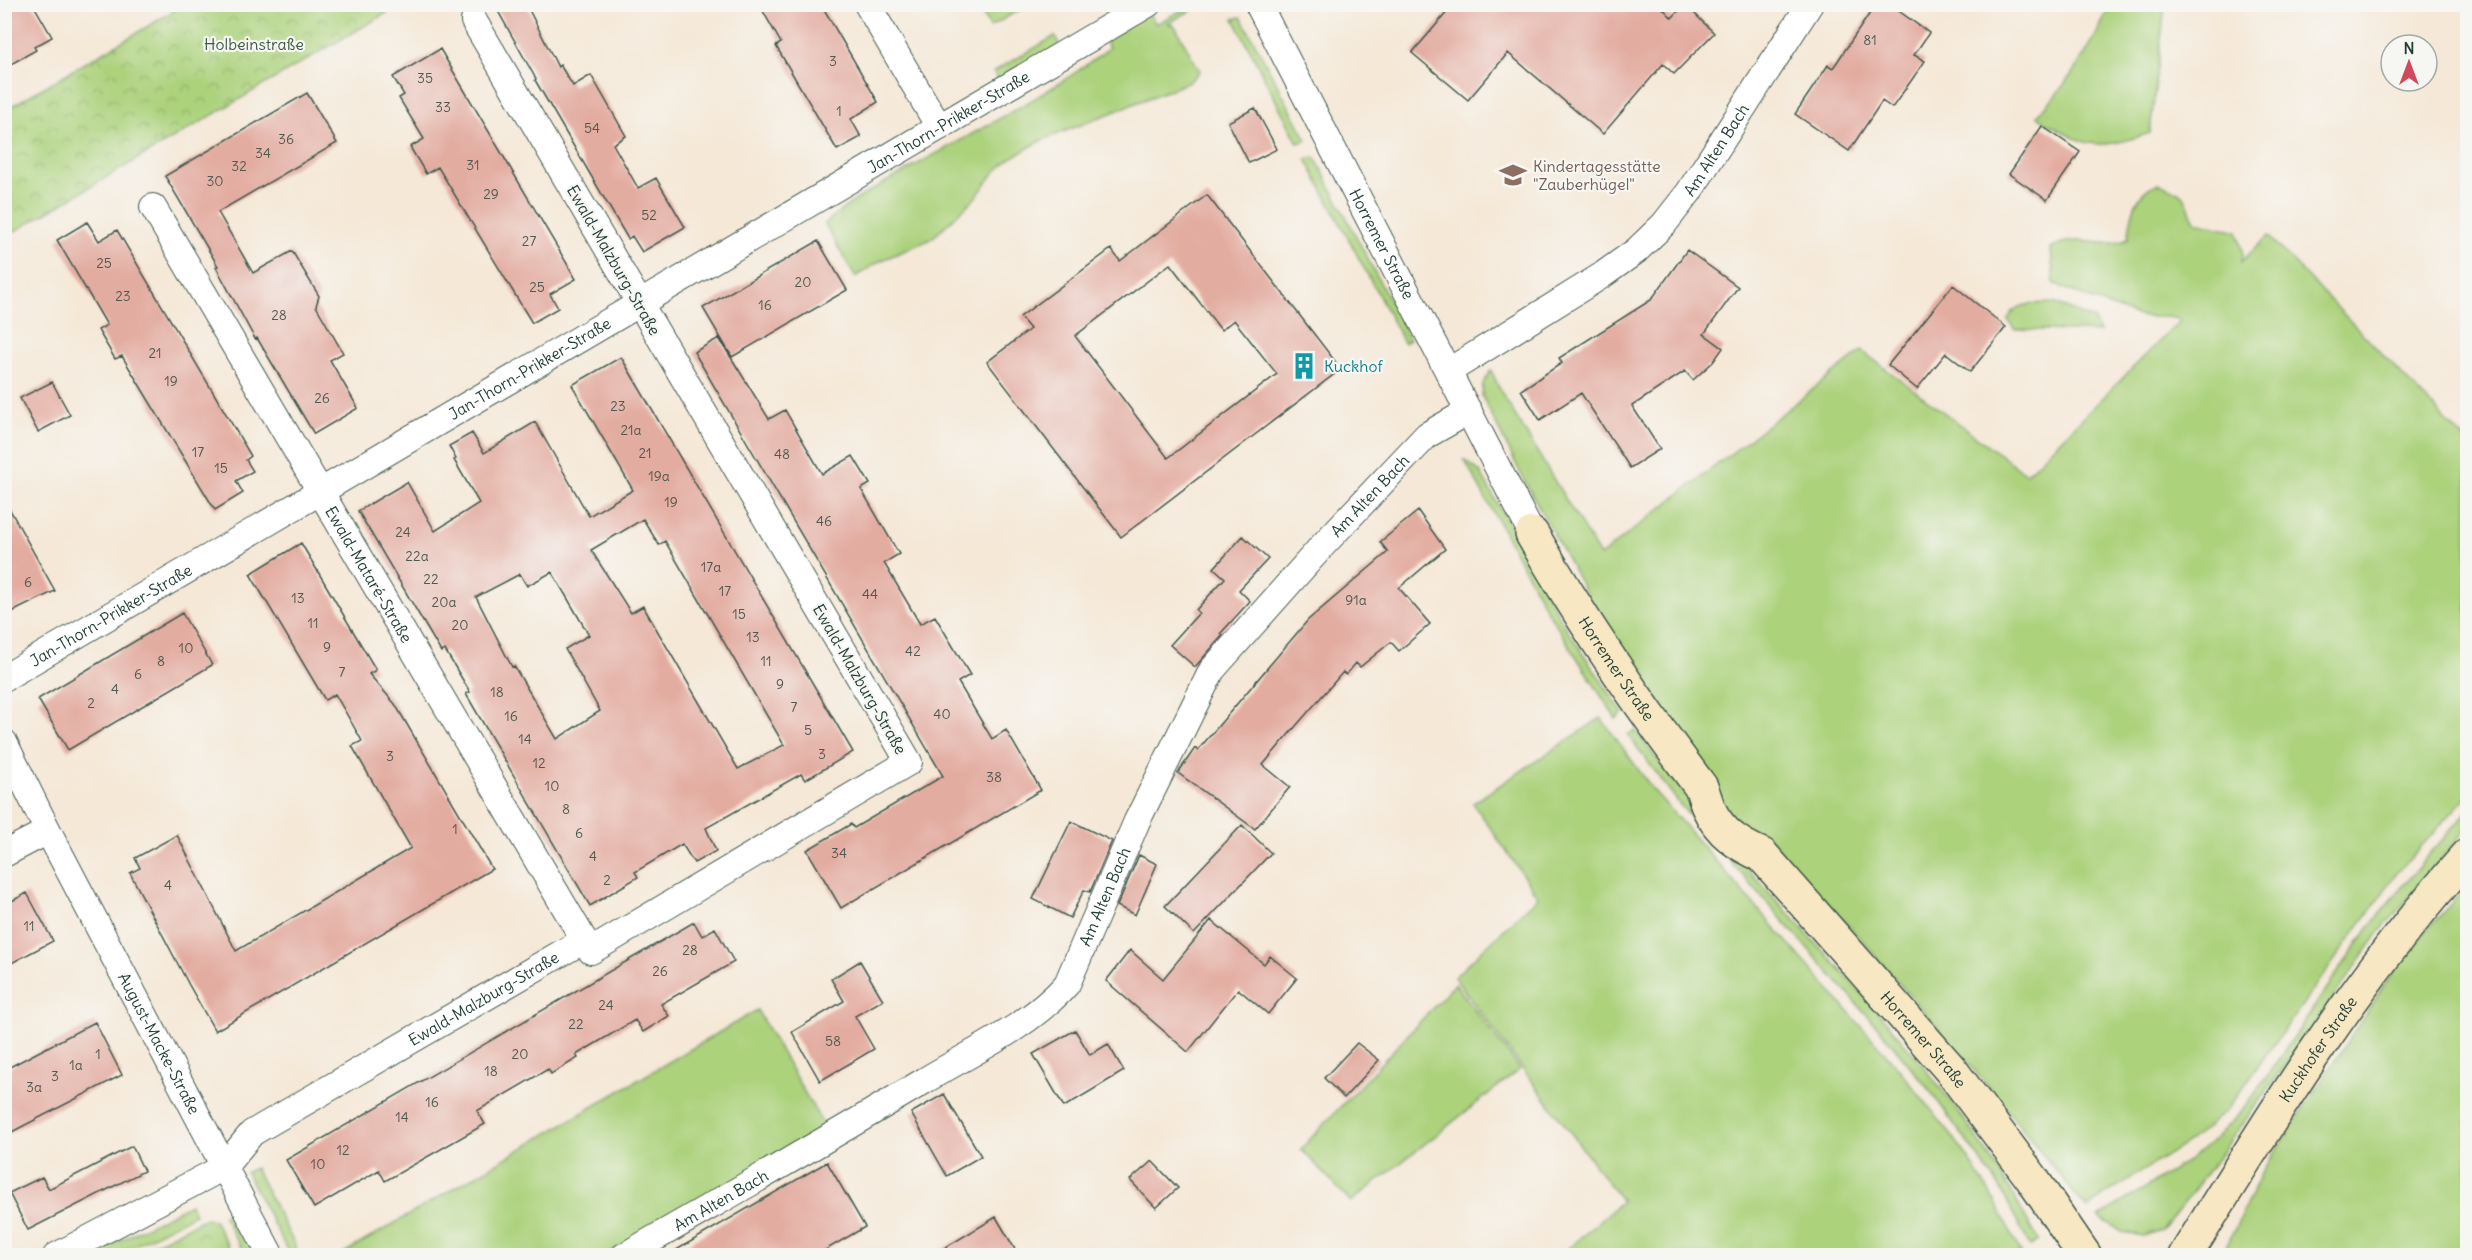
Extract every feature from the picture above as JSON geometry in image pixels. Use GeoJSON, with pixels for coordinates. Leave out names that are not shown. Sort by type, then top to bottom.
{"type":"FeatureCollection","features":[{"type":"Feature","properties":{"kind":"main road","name":"Horremer Straße"},"geometry":{"type":"LineString","coordinates":[[1532,534],[1573,605],[1618,674],[1701,787],[1708,808],[1725,832],[1739,846],[1762,855],[1926,1041],[1993,1124],[2085,1256]]}},
{"type":"Feature","properties":{"kind":"main road","name":"Kuckhofer Straße"},"geometry":{"type":"LineString","coordinates":[[2185,1256],[2284,1096],[2355,995],[2420,907],[2468,855]]}},
{"type":"Feature","properties":{"kind":"street"},"geometry":{"type":"LineString","coordinates":[[867,4],[939,127]]}},
{"type":"Feature","properties":{"kind":"street","name":"Jan-Thorn-Prikker-Straße"},"geometry":{"type":"LineString","coordinates":[[4,678],[1148,4]]}},
{"type":"Feature","properties":{"kind":"street","name":"Horremer Straße"},"geometry":{"type":"LineString","coordinates":[[1257,4],[1532,534]]}},
{"type":"Feature","properties":{"kind":"street","name":"Am Alten Bach"},"geometry":{"type":"LineString","coordinates":[[1449,371],[1601,276],[1636,251],[1665,224],[1689,192],[1810,4]]}},
{"type":"Feature","properties":{"kind":"street","name":"Ewald-Malzburg-Straße"},"geometry":{"type":"LineString","coordinates":[[224,1167],[252,1133],[584,940],[591,951],[909,762],[474,21]]}},
{"type":"Feature","properties":{"kind":"street","name":"Ewald-Mataré-Straße"},"geometry":{"type":"LineString","coordinates":[[153,207],[584,940]]}},
{"type":"Feature","properties":{"kind":"street","name":"Am Alten Bach"},"geometry":{"type":"LineString","coordinates":[[624,1256],[833,1136],[1005,1032],[1056,997],[1067,984],[1137,821],[1212,670],[1323,544],[1427,435],[1469,411]]}},
{"type":"Feature","properties":{"kind":"street","name":"August-Macke-Straße"},"geometry":{"type":"LineString","coordinates":[[4,742],[48,831],[271,1256]]}},
{"type":"Feature","properties":{"kind":"street"},"geometry":{"type":"LineString","coordinates":[[4,854],[48,831]]}},
{"type":"Feature","properties":{"kind":"street"},"geometry":{"type":"LineString","coordinates":[[56,1256],[224,1167]]}},
{"type":"Feature","properties":{"kind":"green space","name":"Holbeinstraße"},"geometry":{"type":"Polygon","coordinates":[[[184,5],[400,5],[5,237],[5,110],[184,5]]]}},
{"type":"Feature","properties":{"kind":"green space"},"geometry":{"type":"Polygon","coordinates":[[[977,5],[1028,5],[990,27],[977,5]]]}},
{"type":"Feature","properties":{"kind":"green space"},"geometry":{"type":"Polygon","coordinates":[[[1191,5],[1201,5],[1168,23],[1175,26],[1200,71],[1189,82],[1040,141],[1008,160],[994,173],[976,197],[931,239],[880,261],[855,277],[825,224],[835,215],[867,193],[1063,81],[1109,48],[1104,38],[1148,12],[1156,24],[1191,5]]]}},
{"type":"Feature","properties":{"kind":"green space"},"geometry":{"type":"Polygon","coordinates":[[[2110,5],[2165,5],[2150,133],[2115,143],[2090,143],[2067,134],[2037,116],[2079,64],[2110,5]]]}},
{"type":"Feature","properties":{"kind":"green space"},"geometry":{"type":"Polygon","coordinates":[[[1241,17],[1307,140],[1298,143],[1234,19],[1241,17]]]}},
{"type":"Feature","properties":{"kind":"green space"},"geometry":{"type":"Polygon","coordinates":[[[1055,36],[1060,46],[999,81],[993,72],[1055,36]]]}},
{"type":"Feature","properties":{"kind":"green space"},"geometry":{"type":"Polygon","coordinates":[[[1315,157],[1410,340],[1404,343],[1306,159],[1315,157]]]}},
{"type":"Feature","properties":{"kind":"green space"},"geometry":{"type":"Polygon","coordinates":[[[2158,184],[2183,196],[2196,221],[2237,231],[2243,254],[2241,262],[2268,236],[2467,442],[2467,796],[2397,873],[2226,1111],[2190,1141],[2104,1195],[2087,1209],[1985,1083],[1866,945],[1766,835],[1740,834],[1716,806],[1718,783],[1647,689],[1590,601],[1521,474],[1482,396],[1483,384],[1491,370],[1501,392],[1600,556],[1862,351],[2026,474],[2181,320],[2171,317],[2144,317],[2129,313],[2054,284],[2051,249],[2070,241],[2109,243],[2128,239],[2135,206],[2144,192],[2158,184]]]}},
{"type":"Feature","properties":{"kind":"green space"},"geometry":{"type":"Polygon","coordinates":[[[2053,303],[2093,319],[2099,332],[2014,329],[2008,320],[2016,309],[2021,307],[2053,303]]]}},
{"type":"Feature","properties":{"kind":"green space"},"geometry":{"type":"Polygon","coordinates":[[[1464,459],[1480,472],[1563,623],[1623,713],[1616,719],[1546,609],[1464,459]]]}},
{"type":"Feature","properties":{"kind":"green space"},"geometry":{"type":"Polygon","coordinates":[[[1601,718],[1654,791],[1899,1069],[1963,1150],[1995,1201],[2022,1255],[1561,1255],[1622,1201],[1454,977],[1538,897],[1473,803],[1601,718]]]}},
{"type":"Feature","properties":{"kind":"green space"},"geometry":{"type":"Polygon","coordinates":[[[1635,730],[1724,842],[1849,979],[1930,1074],[1978,1139],[2039,1241],[2030,1246],[1999,1186],[1931,1092],[1883,1033],[1681,806],[1628,735],[1635,730]]]}},
{"type":"Feature","properties":{"kind":"green space"},"geometry":{"type":"Polygon","coordinates":[[[2467,812],[2467,828],[2378,934],[2298,1048],[2163,1229],[2144,1236],[2122,1232],[2099,1217],[2189,1160],[2218,1136],[2247,1105],[2369,927],[2467,812]]]}},
{"type":"Feature","properties":{"kind":"green space"},"geometry":{"type":"Polygon","coordinates":[[[2467,886],[2467,1255],[2222,1256],[2261,1174],[2402,958],[2467,886]]]}},
{"type":"Feature","properties":{"kind":"green space"},"geometry":{"type":"Polygon","coordinates":[[[1455,984],[1520,1069],[1351,1202],[1301,1149],[1455,984]]]}},
{"type":"Feature","properties":{"kind":"green space"},"geometry":{"type":"Polygon","coordinates":[[[757,1010],[825,1128],[606,1255],[339,1256],[757,1010]]]}},
{"type":"Feature","properties":{"kind":"green space"},"geometry":{"type":"Polygon","coordinates":[[[255,1168],[300,1255],[290,1255],[246,1172],[255,1168]]]}},
{"type":"Feature","properties":{"kind":"green space"},"geometry":{"type":"Polygon","coordinates":[[[190,1204],[195,1214],[116,1255],[92,1255],[190,1204]]]}},
{"type":"Feature","properties":{"kind":"green space"},"geometry":{"type":"Polygon","coordinates":[[[233,1210],[256,1255],[245,1255],[223,1215],[233,1210]]]}},
{"type":"Feature","properties":{"kind":"green space"},"geometry":{"type":"Polygon","coordinates":[[[206,1218],[214,1220],[233,1255],[132,1255],[206,1218]]]}},
{"type":"Feature","properties":{"kind":"building"},"geometry":{"type":"Polygon","coordinates":[[[4,4],[33,4],[52,37],[34,47],[36,50],[4,68],[4,4]]]}},
{"type":"Feature","properties":{"kind":"building"},"geometry":{"type":"Polygon","coordinates":[[[494,4],[526,4],[558,67],[560,65],[573,86],[591,75],[626,136],[613,144],[638,188],[656,178],[685,227],[642,252],[632,236],[628,239],[535,80],[494,4]]]}},
{"type":"Feature","properties":{"kind":"building"},"geometry":{"type":"Polygon","coordinates":[[[759,4],[821,4],[878,102],[851,119],[861,137],[837,150],[776,46],[781,43],[759,4]]]}},
{"type":"Feature","properties":{"kind":"building"},"geometry":{"type":"Polygon","coordinates":[[[1454,4],[1659,4],[1672,18],[1685,4],[1714,33],[1674,74],[1663,64],[1603,134],[1508,53],[1468,100],[1412,53],[1454,4]]]}},
{"type":"Feature","properties":{"kind":"building"},"geometry":{"type":"Polygon","coordinates":[[[1876,4],[1889,4],[1929,33],[1914,55],[1925,61],[1892,108],[1882,101],[1849,151],[1795,114],[1828,65],[1833,68],[1876,4]]]}},
{"type":"Feature","properties":{"kind":"building"},"geometry":{"type":"Polygon","coordinates":[[[440,49],[576,279],[550,294],[558,308],[532,323],[438,167],[426,174],[410,147],[424,139],[399,98],[404,95],[393,77],[440,49]]]}},
{"type":"Feature","properties":{"kind":"building"},"geometry":{"type":"Polygon","coordinates":[[[307,93],[337,143],[218,212],[253,273],[292,251],[319,296],[316,306],[343,353],[330,360],[358,408],[314,434],[257,338],[255,339],[216,267],[218,266],[165,176],[307,93]]]}},
{"type":"Feature","properties":{"kind":"building"},"geometry":{"type":"Polygon","coordinates":[[[1255,108],[1277,149],[1249,163],[1228,122],[1255,108]]]}},
{"type":"Feature","properties":{"kind":"building"},"geometry":{"type":"Polygon","coordinates":[[[2042,126],[2080,152],[2047,200],[2009,174],[2042,126]]]}},
{"type":"Feature","properties":{"kind":"building","name":"Kuckhof"},"geometry":{"type":"Polygon","coordinates":[[[1207,195],[1341,369],[1121,537],[987,362],[1030,329],[1020,317],[1111,249],[1120,261],[1207,195]],[[1170,264],[1075,336],[1168,458],[1277,374],[1234,320],[1221,330],[1170,264]]]}},
{"type":"Feature","properties":{"kind":"building"},"geometry":{"type":"Polygon","coordinates":[[[87,222],[99,241],[117,230],[251,456],[246,460],[253,471],[236,481],[243,493],[215,510],[122,356],[115,359],[98,330],[107,325],[57,240],[87,222]]]}},
{"type":"Feature","properties":{"kind":"building"},"geometry":{"type":"Polygon","coordinates":[[[818,241],[847,290],[732,357],[703,308],[818,241]]]}},
{"type":"Feature","properties":{"kind":"building"},"geometry":{"type":"Polygon","coordinates":[[[1687,250],[1738,287],[1704,334],[1723,348],[1713,362],[1693,380],[1685,371],[1632,406],[1660,449],[1630,468],[1581,393],[1540,420],[1521,390],[1562,363],[1559,358],[1651,300],[1687,250]]]}},
{"type":"Feature","properties":{"kind":"building"},"geometry":{"type":"Polygon","coordinates":[[[1953,285],[2006,327],[1970,372],[1946,353],[1917,389],[1888,365],[1953,285]]]}},
{"type":"Feature","properties":{"kind":"building"},"geometry":{"type":"Polygon","coordinates":[[[719,338],[769,419],[785,410],[822,474],[853,456],[870,484],[861,489],[899,554],[884,563],[920,624],[935,616],[970,675],[958,682],[992,739],[1006,730],[1041,790],[841,908],[807,850],[851,824],[854,828],[943,776],[694,352],[719,338]]]}},
{"type":"Feature","properties":{"kind":"building"},"geometry":{"type":"Polygon","coordinates":[[[621,357],[853,752],[805,780],[801,774],[706,828],[716,851],[694,863],[682,844],[635,872],[638,877],[590,906],[466,694],[470,692],[445,650],[441,652],[358,511],[407,482],[435,531],[479,503],[454,460],[456,459],[449,446],[472,433],[484,453],[535,422],[589,516],[633,490],[572,385],[621,357]],[[643,519],[591,550],[631,613],[643,606],[738,769],[784,745],[665,541],[659,545],[643,519]],[[552,572],[527,586],[520,574],[476,597],[512,667],[514,666],[557,739],[600,711],[565,649],[589,635],[552,572]]]}},
{"type":"Feature","properties":{"kind":"building"},"geometry":{"type":"Polygon","coordinates":[[[52,382],[70,415],[38,432],[20,398],[52,382]]]}},
{"type":"Feature","properties":{"kind":"building"},"geometry":{"type":"Polygon","coordinates":[[[4,499],[55,591],[4,616],[4,499]]]}},
{"type":"Feature","properties":{"kind":"building"},"geometry":{"type":"Polygon","coordinates":[[[1418,511],[1445,549],[1399,588],[1430,624],[1399,651],[1391,642],[1360,667],[1356,663],[1346,675],[1343,672],[1289,734],[1263,765],[1290,787],[1255,829],[1178,773],[1195,748],[1198,750],[1308,620],[1388,552],[1380,542],[1418,511]]]}},
{"type":"Feature","properties":{"kind":"building"},"geometry":{"type":"Polygon","coordinates":[[[1243,536],[1268,559],[1239,590],[1250,601],[1195,667],[1170,645],[1199,613],[1196,610],[1225,578],[1214,568],[1243,536]]]}},
{"type":"Feature","properties":{"kind":"building"},"geometry":{"type":"Polygon","coordinates":[[[301,543],[376,670],[369,674],[395,704],[492,869],[215,1031],[130,873],[140,868],[135,858],[177,835],[236,951],[411,848],[352,746],[362,741],[335,694],[325,700],[250,574],[301,543]]]}},
{"type":"Feature","properties":{"kind":"building"},"geometry":{"type":"Polygon","coordinates":[[[182,613],[212,665],[68,750],[38,699],[182,613]]]}},
{"type":"Feature","properties":{"kind":"building"},"geometry":{"type":"Polygon","coordinates":[[[1071,821],[1112,841],[1090,892],[1084,890],[1070,918],[1033,899],[1071,821]]]}},
{"type":"Feature","properties":{"kind":"building"},"geometry":{"type":"Polygon","coordinates":[[[1242,825],[1271,853],[1194,934],[1165,906],[1242,825]]]}},
{"type":"Feature","properties":{"kind":"building"},"geometry":{"type":"Polygon","coordinates":[[[1139,855],[1157,864],[1135,915],[1117,906],[1139,855]]]}},
{"type":"Feature","properties":{"kind":"building"},"geometry":{"type":"Polygon","coordinates":[[[27,893],[53,941],[4,967],[4,905],[27,893]]]}},
{"type":"Feature","properties":{"kind":"building"},"geometry":{"type":"Polygon","coordinates":[[[1211,920],[1264,964],[1270,956],[1297,978],[1268,1014],[1238,989],[1188,1052],[1106,981],[1130,950],[1163,979],[1211,920]]]}},
{"type":"Feature","properties":{"kind":"building"},"geometry":{"type":"Polygon","coordinates":[[[694,922],[702,936],[715,928],[734,962],[661,1004],[669,1016],[643,1032],[635,1020],[576,1055],[578,1058],[551,1074],[548,1069],[477,1111],[485,1124],[385,1181],[379,1170],[314,1208],[286,1160],[694,922]]]}},
{"type":"Feature","properties":{"kind":"building"},"geometry":{"type":"Polygon","coordinates":[[[860,961],[883,1000],[855,1016],[874,1049],[820,1081],[792,1032],[844,1001],[831,979],[860,961]]]}},
{"type":"Feature","properties":{"kind":"building"},"geometry":{"type":"Polygon","coordinates":[[[95,1022],[122,1075],[4,1136],[4,1070],[95,1022]]]}},
{"type":"Feature","properties":{"kind":"building"},"geometry":{"type":"Polygon","coordinates":[[[1075,1030],[1090,1055],[1108,1044],[1124,1071],[1064,1107],[1033,1054],[1075,1030]]]}},
{"type":"Feature","properties":{"kind":"building"},"geometry":{"type":"Polygon","coordinates":[[[1357,1043],[1379,1060],[1344,1098],[1324,1078],[1357,1043]]]}},
{"type":"Feature","properties":{"kind":"building"},"geometry":{"type":"Polygon","coordinates":[[[944,1094],[981,1156],[947,1176],[911,1113],[944,1094]]]}},
{"type":"Feature","properties":{"kind":"building"},"geometry":{"type":"Polygon","coordinates":[[[132,1146],[144,1171],[28,1230],[9,1193],[42,1177],[49,1189],[132,1146]]]}},
{"type":"Feature","properties":{"kind":"building"},"geometry":{"type":"Polygon","coordinates":[[[1152,1161],[1178,1188],[1156,1208],[1130,1180],[1152,1161]]]}},
{"type":"Feature","properties":{"kind":"building"},"geometry":{"type":"Polygon","coordinates":[[[827,1162],[865,1227],[815,1256],[666,1256],[827,1162]]]}},
{"type":"Feature","properties":{"kind":"building"},"geometry":{"type":"Polygon","coordinates":[[[996,1217],[1019,1256],[931,1256],[996,1217]]]}},
{"type":"Feature","properties":{"kind":"place","name":"Kindertagesstätte \"Zauberhügel\""},"geometry":{"type":"Point","coordinates":[1513,175]}},
{"type":"Feature","properties":{"kind":"place","name":"Kuckhof"},"geometry":{"type":"Point","coordinates":[1304,366]}}]}
